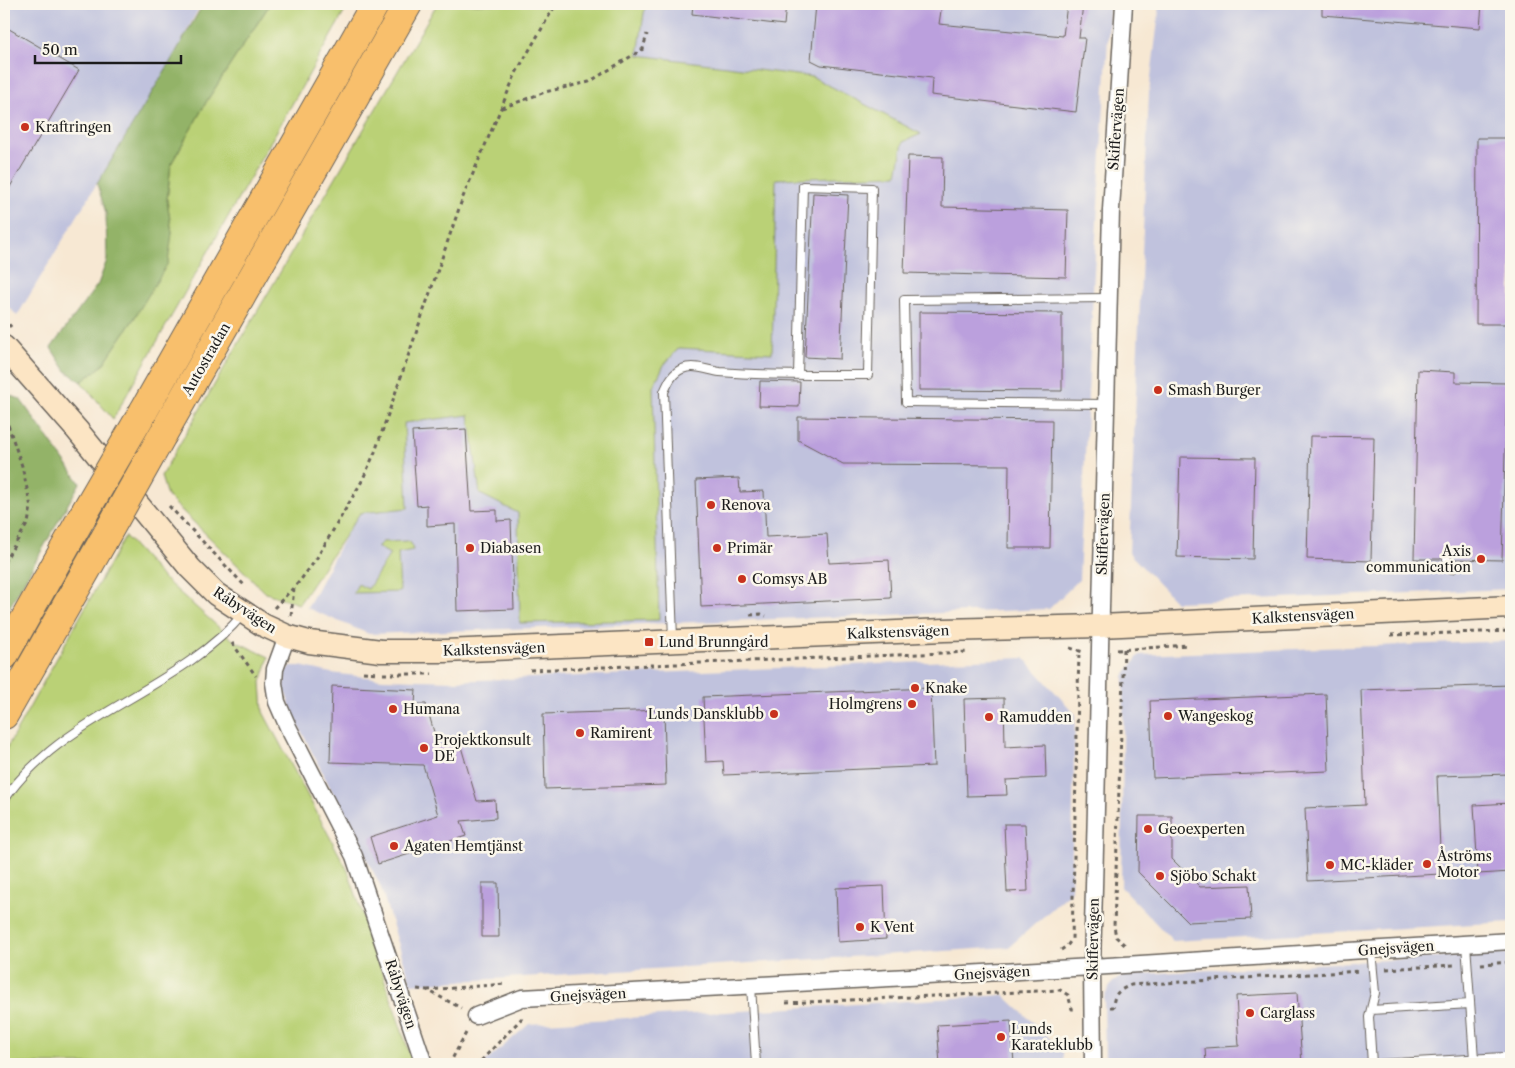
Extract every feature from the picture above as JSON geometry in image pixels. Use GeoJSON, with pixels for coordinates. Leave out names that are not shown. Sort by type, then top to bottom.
{"type":"FeatureCollection","features":[{"type":"Feature","properties":{"kind":"highway","name":"Autostradan"},"geometry":{"type":"LineString","coordinates":[[4,656],[375,4]]}},
{"type":"Feature","properties":{"kind":"highway","name":"Autostradan"},"geometry":{"type":"LineString","coordinates":[[4,714],[408,4]]}},
{"type":"Feature","properties":{"kind":"street","name":"Skiffervägen"},"geometry":{"type":"LineString","coordinates":[[1093,1064],[1092,967],[1111,210],[1124,4]]}},
{"type":"Feature","properties":{"kind":"street","name":"Råbyvägen"},"geometry":{"type":"LineString","coordinates":[[4,347],[83,438],[190,568],[216,594],[251,617],[287,636],[275,669],[274,683],[277,702],[354,856],[424,1064]]}},
{"type":"Feature","properties":{"kind":"street","name":"Kalkstensvägen"},"geometry":{"type":"LineString","coordinates":[[287,636],[325,645],[382,651],[445,651],[944,630],[1100,626],[1511,607]]}},
{"type":"Feature","properties":{"kind":"street","name":"Gnejsvägen"},"geometry":{"type":"LineString","coordinates":[[476,1016],[522,998],[1092,967],[1511,941]]}},
{"type":"Feature","properties":{"kind":"lane"},"geometry":{"type":"LineString","coordinates":[[673,641],[664,392],[670,378],[681,369],[694,367],[719,372],[798,374],[868,375],[872,188],[803,186],[798,374]]}},
{"type":"Feature","properties":{"kind":"lane"},"geometry":{"type":"LineString","coordinates":[[1107,404],[906,402],[904,300],[1109,298]]}},
{"type":"Feature","properties":{"kind":"lane"},"geometry":{"type":"LineString","coordinates":[[1447,559],[1452,569]]}},
{"type":"Feature","properties":{"kind":"lane"},"geometry":{"type":"LineString","coordinates":[[4,801],[27,770],[68,737],[187,663],[251,617]]}},
{"type":"Feature","properties":{"kind":"lane"},"geometry":{"type":"LineString","coordinates":[[1466,944],[1474,1059]]}},
{"type":"Feature","properties":{"kind":"lane"},"geometry":{"type":"LineString","coordinates":[[1371,950],[1375,993],[1370,1017],[1372,1064]]}},
{"type":"Feature","properties":{"kind":"lane"},"geometry":{"type":"LineString","coordinates":[[751,986],[756,1064]]}},
{"type":"Feature","properties":{"kind":"lane"},"geometry":{"type":"LineString","coordinates":[[1371,1010],[1470,1004]]}},
{"type":"Feature","properties":{"kind":"lane"},"geometry":{"type":"LineString","coordinates":[[1378,1064],[1504,1057],[1504,1064]]}},
{"type":"Feature","properties":{"kind":"path"},"geometry":{"type":"LineString","coordinates":[[251,617],[273,609],[308,571],[362,481],[375,452],[463,197],[516,73],[556,4]]}},
{"type":"Feature","properties":{"kind":"path"},"geometry":{"type":"LineString","coordinates":[[501,108],[545,92],[589,82],[643,49],[648,34]]}},
{"type":"Feature","properties":{"kind":"path"},"geometry":{"type":"LineString","coordinates":[[4,418],[22,466],[31,507],[28,523],[4,562]]}},
{"type":"Feature","properties":{"kind":"path"},"geometry":{"type":"LineString","coordinates":[[287,636],[294,587]]}},
{"type":"Feature","properties":{"kind":"path"},"geometry":{"type":"LineString","coordinates":[[229,631],[230,640],[277,702]]}},
{"type":"Feature","properties":{"kind":"path"},"geometry":{"type":"LineString","coordinates":[[1124,643],[1114,926],[1116,937],[1124,946],[1132,949]]}},
{"type":"Feature","properties":{"kind":"path"},"geometry":{"type":"LineString","coordinates":[[1057,952],[1067,946],[1072,938],[1079,645]]}},
{"type":"Feature","properties":{"kind":"path"},"geometry":{"type":"LineString","coordinates":[[752,1005],[1060,990],[1068,995],[1072,1009],[1114,1007],[1114,997],[1120,990],[1131,985],[1511,962]]}},
{"type":"Feature","properties":{"kind":"path"},"geometry":{"type":"LineString","coordinates":[[400,991],[412,988],[427,990],[512,983]]}},
{"type":"Feature","properties":{"kind":"path"},"geometry":{"type":"LineString","coordinates":[[427,990],[476,1016],[450,1063]]}},
{"type":"Feature","properties":{"kind":"path"},"geometry":{"type":"LineString","coordinates":[[424,1064],[479,1063],[523,1018]]}},
{"type":"Feature","properties":{"kind":"shaded area"},"geometry":{"type":"Polygon","coordinates":[[[4,4],[201,4],[169,64],[17,316],[4,301],[4,4]]]}},
{"type":"Feature","properties":{"kind":"shaded area","name":"Diabasen"},"geometry":{"type":"Polygon","coordinates":[[[602,4],[1110,4],[1094,271],[1079,580],[1049,609],[369,634],[307,608],[392,448],[602,4]]]}},
{"type":"Feature","properties":{"kind":"shaded area"},"geometry":{"type":"Polygon","coordinates":[[[1160,4],[1511,4],[1511,589],[1176,602],[1129,553],[1149,93],[1160,4]]]}},
{"type":"Feature","properties":{"kind":"shaded area"},"geometry":{"type":"Polygon","coordinates":[[[1511,641],[1511,922],[1173,941],[1121,887],[1124,676],[1139,655],[1511,641]]]}},
{"type":"Feature","properties":{"kind":"shaded area"},"geometry":{"type":"Polygon","coordinates":[[[1024,658],[1075,714],[1071,892],[1009,947],[411,984],[380,885],[293,715],[284,688],[285,671],[291,666],[383,679],[454,681],[1024,658]]]}},
{"type":"Feature","properties":{"kind":"shaded area"},"geometry":{"type":"Polygon","coordinates":[[[1511,953],[1511,1064],[1105,1064],[1104,997],[1112,983],[1124,975],[1511,953]]]}},
{"type":"Feature","properties":{"kind":"shaded area"},"geometry":{"type":"Polygon","coordinates":[[[1004,995],[1063,1051],[1063,1064],[483,1064],[529,1024],[1004,995]]]}},
{"type":"Feature","properties":{"kind":"green space"},"geometry":{"type":"Polygon","coordinates":[[[203,4],[270,4],[208,99],[171,164],[167,200],[172,233],[168,263],[102,366],[81,382],[66,371],[51,348],[98,284],[107,260],[106,213],[97,184],[203,4]]]}},
{"type":"Feature","properties":{"kind":"green space"},"geometry":{"type":"Polygon","coordinates":[[[270,4],[349,4],[113,419],[81,382],[102,366],[135,317],[172,233],[167,200],[171,164],[208,99],[270,4]]]}},
{"type":"Feature","properties":{"kind":"green space"},"geometry":{"type":"Polygon","coordinates":[[[437,4],[669,4],[669,8],[645,6],[638,55],[813,77],[921,134],[903,142],[897,175],[776,179],[772,353],[679,348],[664,365],[653,387],[659,620],[520,623],[518,513],[480,494],[469,415],[404,423],[408,508],[360,513],[299,604],[266,593],[167,496],[161,476],[437,4]]]}},
{"type":"Feature","properties":{"kind":"green space"},"geometry":{"type":"Polygon","coordinates":[[[9,395],[20,399],[80,483],[4,617],[4,415],[9,395]]]}},
{"type":"Feature","properties":{"kind":"green space"},"geometry":{"type":"Polygon","coordinates":[[[125,536],[162,577],[233,640],[269,657],[261,682],[263,712],[348,871],[413,1064],[4,1064],[4,753],[125,536]]]}},
{"type":"Feature","properties":{"kind":"green space"},"geometry":{"type":"Polygon","coordinates":[[[408,541],[411,543],[413,550],[398,553],[400,592],[353,593],[358,584],[368,589],[390,554],[377,547],[382,542],[408,541]]]}},
{"type":"Feature","properties":{"kind":"building"},"geometry":{"type":"Polygon","coordinates":[[[693,4],[786,4],[784,25],[692,14],[693,4]]]}},
{"type":"Feature","properties":{"kind":"building"},"geometry":{"type":"Polygon","coordinates":[[[816,4],[942,4],[939,24],[1063,36],[1067,4],[1083,4],[1079,38],[1085,38],[1076,112],[931,95],[932,78],[821,65],[811,60],[816,4]]]}},
{"type":"Feature","properties":{"kind":"building"},"geometry":{"type":"Polygon","coordinates":[[[1322,4],[1482,4],[1480,28],[1322,15],[1322,4]]]}},
{"type":"Feature","properties":{"kind":"building","name":"Kraftringen"},"geometry":{"type":"Polygon","coordinates":[[[4,26],[79,70],[4,197],[4,26]]]}},
{"type":"Feature","properties":{"kind":"building"},"geometry":{"type":"Polygon","coordinates":[[[1477,138],[1511,138],[1511,324],[1476,324],[1477,138]]]}},
{"type":"Feature","properties":{"kind":"building"},"geometry":{"type":"Polygon","coordinates":[[[908,156],[943,157],[942,207],[1068,210],[1066,277],[904,273],[908,156]]]}},
{"type":"Feature","properties":{"kind":"building"},"geometry":{"type":"Polygon","coordinates":[[[813,193],[848,195],[840,359],[805,357],[813,193]]]}},
{"type":"Feature","properties":{"kind":"building"},"geometry":{"type":"Polygon","coordinates":[[[919,312],[1062,313],[1062,391],[919,390],[919,312]]]}},
{"type":"Feature","properties":{"kind":"building"},"geometry":{"type":"Polygon","coordinates":[[[1418,370],[1455,372],[1455,382],[1507,383],[1502,560],[1453,559],[1447,553],[1441,559],[1414,559],[1418,370]]]}},
{"type":"Feature","properties":{"kind":"building"},"geometry":{"type":"Polygon","coordinates":[[[760,381],[800,382],[799,407],[759,406],[760,381]]]}},
{"type":"Feature","properties":{"kind":"building"},"geometry":{"type":"Polygon","coordinates":[[[798,417],[1052,420],[1050,548],[1008,548],[1009,465],[843,464],[798,440],[798,417]]]}},
{"type":"Feature","properties":{"kind":"building"},"geometry":{"type":"Polygon","coordinates":[[[466,429],[471,511],[497,510],[497,521],[511,520],[514,609],[457,611],[455,524],[427,526],[427,505],[417,506],[412,432],[466,429]]]}},
{"type":"Feature","properties":{"kind":"building"},"geometry":{"type":"Polygon","coordinates":[[[1310,436],[1374,437],[1371,561],[1307,559],[1310,436]]]}},
{"type":"Feature","properties":{"kind":"building"},"geometry":{"type":"Polygon","coordinates":[[[1180,457],[1255,458],[1253,559],[1177,557],[1180,457]]]}},
{"type":"Feature","properties":{"kind":"building"},"geometry":{"type":"Polygon","coordinates":[[[739,478],[740,492],[764,491],[766,537],[827,534],[829,563],[889,560],[891,598],[701,607],[696,480],[739,478]]]}},
{"type":"Feature","properties":{"kind":"building"},"geometry":{"type":"Polygon","coordinates":[[[1511,685],[1511,774],[1437,776],[1441,874],[1308,881],[1305,808],[1365,805],[1361,690],[1511,685]]]}},
{"type":"Feature","properties":{"kind":"building"},"geometry":{"type":"Polygon","coordinates":[[[332,686],[416,690],[415,704],[426,704],[438,746],[459,740],[477,801],[495,800],[496,818],[461,821],[466,836],[378,864],[370,837],[438,815],[423,765],[330,762],[332,686]]]}},
{"type":"Feature","properties":{"kind":"building"},"geometry":{"type":"Polygon","coordinates":[[[931,688],[934,766],[724,775],[723,761],[706,762],[703,697],[931,688]]]}},
{"type":"Feature","properties":{"kind":"building"},"geometry":{"type":"Polygon","coordinates":[[[1326,694],[1329,771],[1153,778],[1150,701],[1326,694]]]}},
{"type":"Feature","properties":{"kind":"building"},"geometry":{"type":"Polygon","coordinates":[[[1004,698],[1005,747],[1045,745],[1046,778],[1006,780],[1007,795],[967,796],[964,699],[1004,698]]]}},
{"type":"Feature","properties":{"kind":"building"},"geometry":{"type":"Polygon","coordinates":[[[664,710],[666,785],[545,789],[543,714],[664,710]]]}},
{"type":"Feature","properties":{"kind":"building"},"geometry":{"type":"Polygon","coordinates":[[[1511,803],[1511,872],[1478,874],[1474,805],[1511,803]]]}},
{"type":"Feature","properties":{"kind":"building"},"geometry":{"type":"Polygon","coordinates":[[[1139,816],[1172,816],[1172,859],[1200,887],[1249,885],[1251,919],[1188,922],[1138,872],[1139,816]]]}},
{"type":"Feature","properties":{"kind":"building"},"geometry":{"type":"Polygon","coordinates":[[[1004,824],[1025,824],[1028,891],[1007,892],[1004,824]]]}},
{"type":"Feature","properties":{"kind":"building"},"geometry":{"type":"Polygon","coordinates":[[[482,883],[498,883],[499,937],[482,937],[482,883]]]}},
{"type":"Feature","properties":{"kind":"building"},"geometry":{"type":"Polygon","coordinates":[[[884,886],[886,939],[838,942],[836,888],[884,886]]]}},
{"type":"Feature","properties":{"kind":"building"},"geometry":{"type":"Polygon","coordinates":[[[1297,993],[1302,1064],[1206,1064],[1205,1048],[1239,1046],[1236,996],[1297,993]]]}},
{"type":"Feature","properties":{"kind":"building"},"geometry":{"type":"Polygon","coordinates":[[[1011,1021],[1014,1064],[940,1064],[937,1025],[1011,1021]]]}},
{"type":"Feature","properties":{"kind":"place","name":"Kraftringen"},"geometry":{"type":"Point","coordinates":[25,127]}},
{"type":"Feature","properties":{"kind":"place","name":"Smash Burger"},"geometry":{"type":"Point","coordinates":[1158,390]}},
{"type":"Feature","properties":{"kind":"place","name":"Renova"},"geometry":{"type":"Point","coordinates":[711,505]}},
{"type":"Feature","properties":{"kind":"place","name":"Diabasen"},"geometry":{"type":"Point","coordinates":[470,548]}},
{"type":"Feature","properties":{"kind":"place","name":"Primär"},"geometry":{"type":"Point","coordinates":[717,548]}},
{"type":"Feature","properties":{"kind":"place","name":"Axis communication"},"geometry":{"type":"Point","coordinates":[1481,559]}},
{"type":"Feature","properties":{"kind":"place","name":"Comsys AB"},"geometry":{"type":"Point","coordinates":[742,579]}},
{"type":"Feature","properties":{"kind":"place","name":"Lund Brunngård"},"geometry":{"type":"Point","coordinates":[649,642]}},
{"type":"Feature","properties":{"kind":"place","name":"Knake"},"geometry":{"type":"Point","coordinates":[915,688]}},
{"type":"Feature","properties":{"kind":"place","name":"Holmgrens"},"geometry":{"type":"Point","coordinates":[912,704]}},
{"type":"Feature","properties":{"kind":"place","name":"Humana"},"geometry":{"type":"Point","coordinates":[393,709]}},
{"type":"Feature","properties":{"kind":"place","name":"Lunds Dansklubb"},"geometry":{"type":"Point","coordinates":[774,714]}},
{"type":"Feature","properties":{"kind":"place","name":"Wangeskog"},"geometry":{"type":"Point","coordinates":[1168,716]}},
{"type":"Feature","properties":{"kind":"place","name":"Ramudden"},"geometry":{"type":"Point","coordinates":[989,717]}},
{"type":"Feature","properties":{"kind":"place","name":"Ramirent"},"geometry":{"type":"Point","coordinates":[580,733]}},
{"type":"Feature","properties":{"kind":"place","name":"Projektkonsult DE"},"geometry":{"type":"Point","coordinates":[424,748]}},
{"type":"Feature","properties":{"kind":"place","name":"Geoexperten"},"geometry":{"type":"Point","coordinates":[1148,829]}},
{"type":"Feature","properties":{"kind":"place","name":"Agaten Hemtjänst"},"geometry":{"type":"Point","coordinates":[394,846]}},
{"type":"Feature","properties":{"kind":"place","name":"Åströms Motor"},"geometry":{"type":"Point","coordinates":[1427,864]}},
{"type":"Feature","properties":{"kind":"place","name":"MC-kläder"},"geometry":{"type":"Point","coordinates":[1330,865]}},
{"type":"Feature","properties":{"kind":"place","name":"Sjöbo Schakt"},"geometry":{"type":"Point","coordinates":[1160,876]}},
{"type":"Feature","properties":{"kind":"place","name":"K Vent"},"geometry":{"type":"Point","coordinates":[860,927]}},
{"type":"Feature","properties":{"kind":"place","name":"Carglass"},"geometry":{"type":"Point","coordinates":[1250,1013]}},
{"type":"Feature","properties":{"kind":"place","name":"Lunds Karateklubb"},"geometry":{"type":"Point","coordinates":[1001,1037]}}]}
